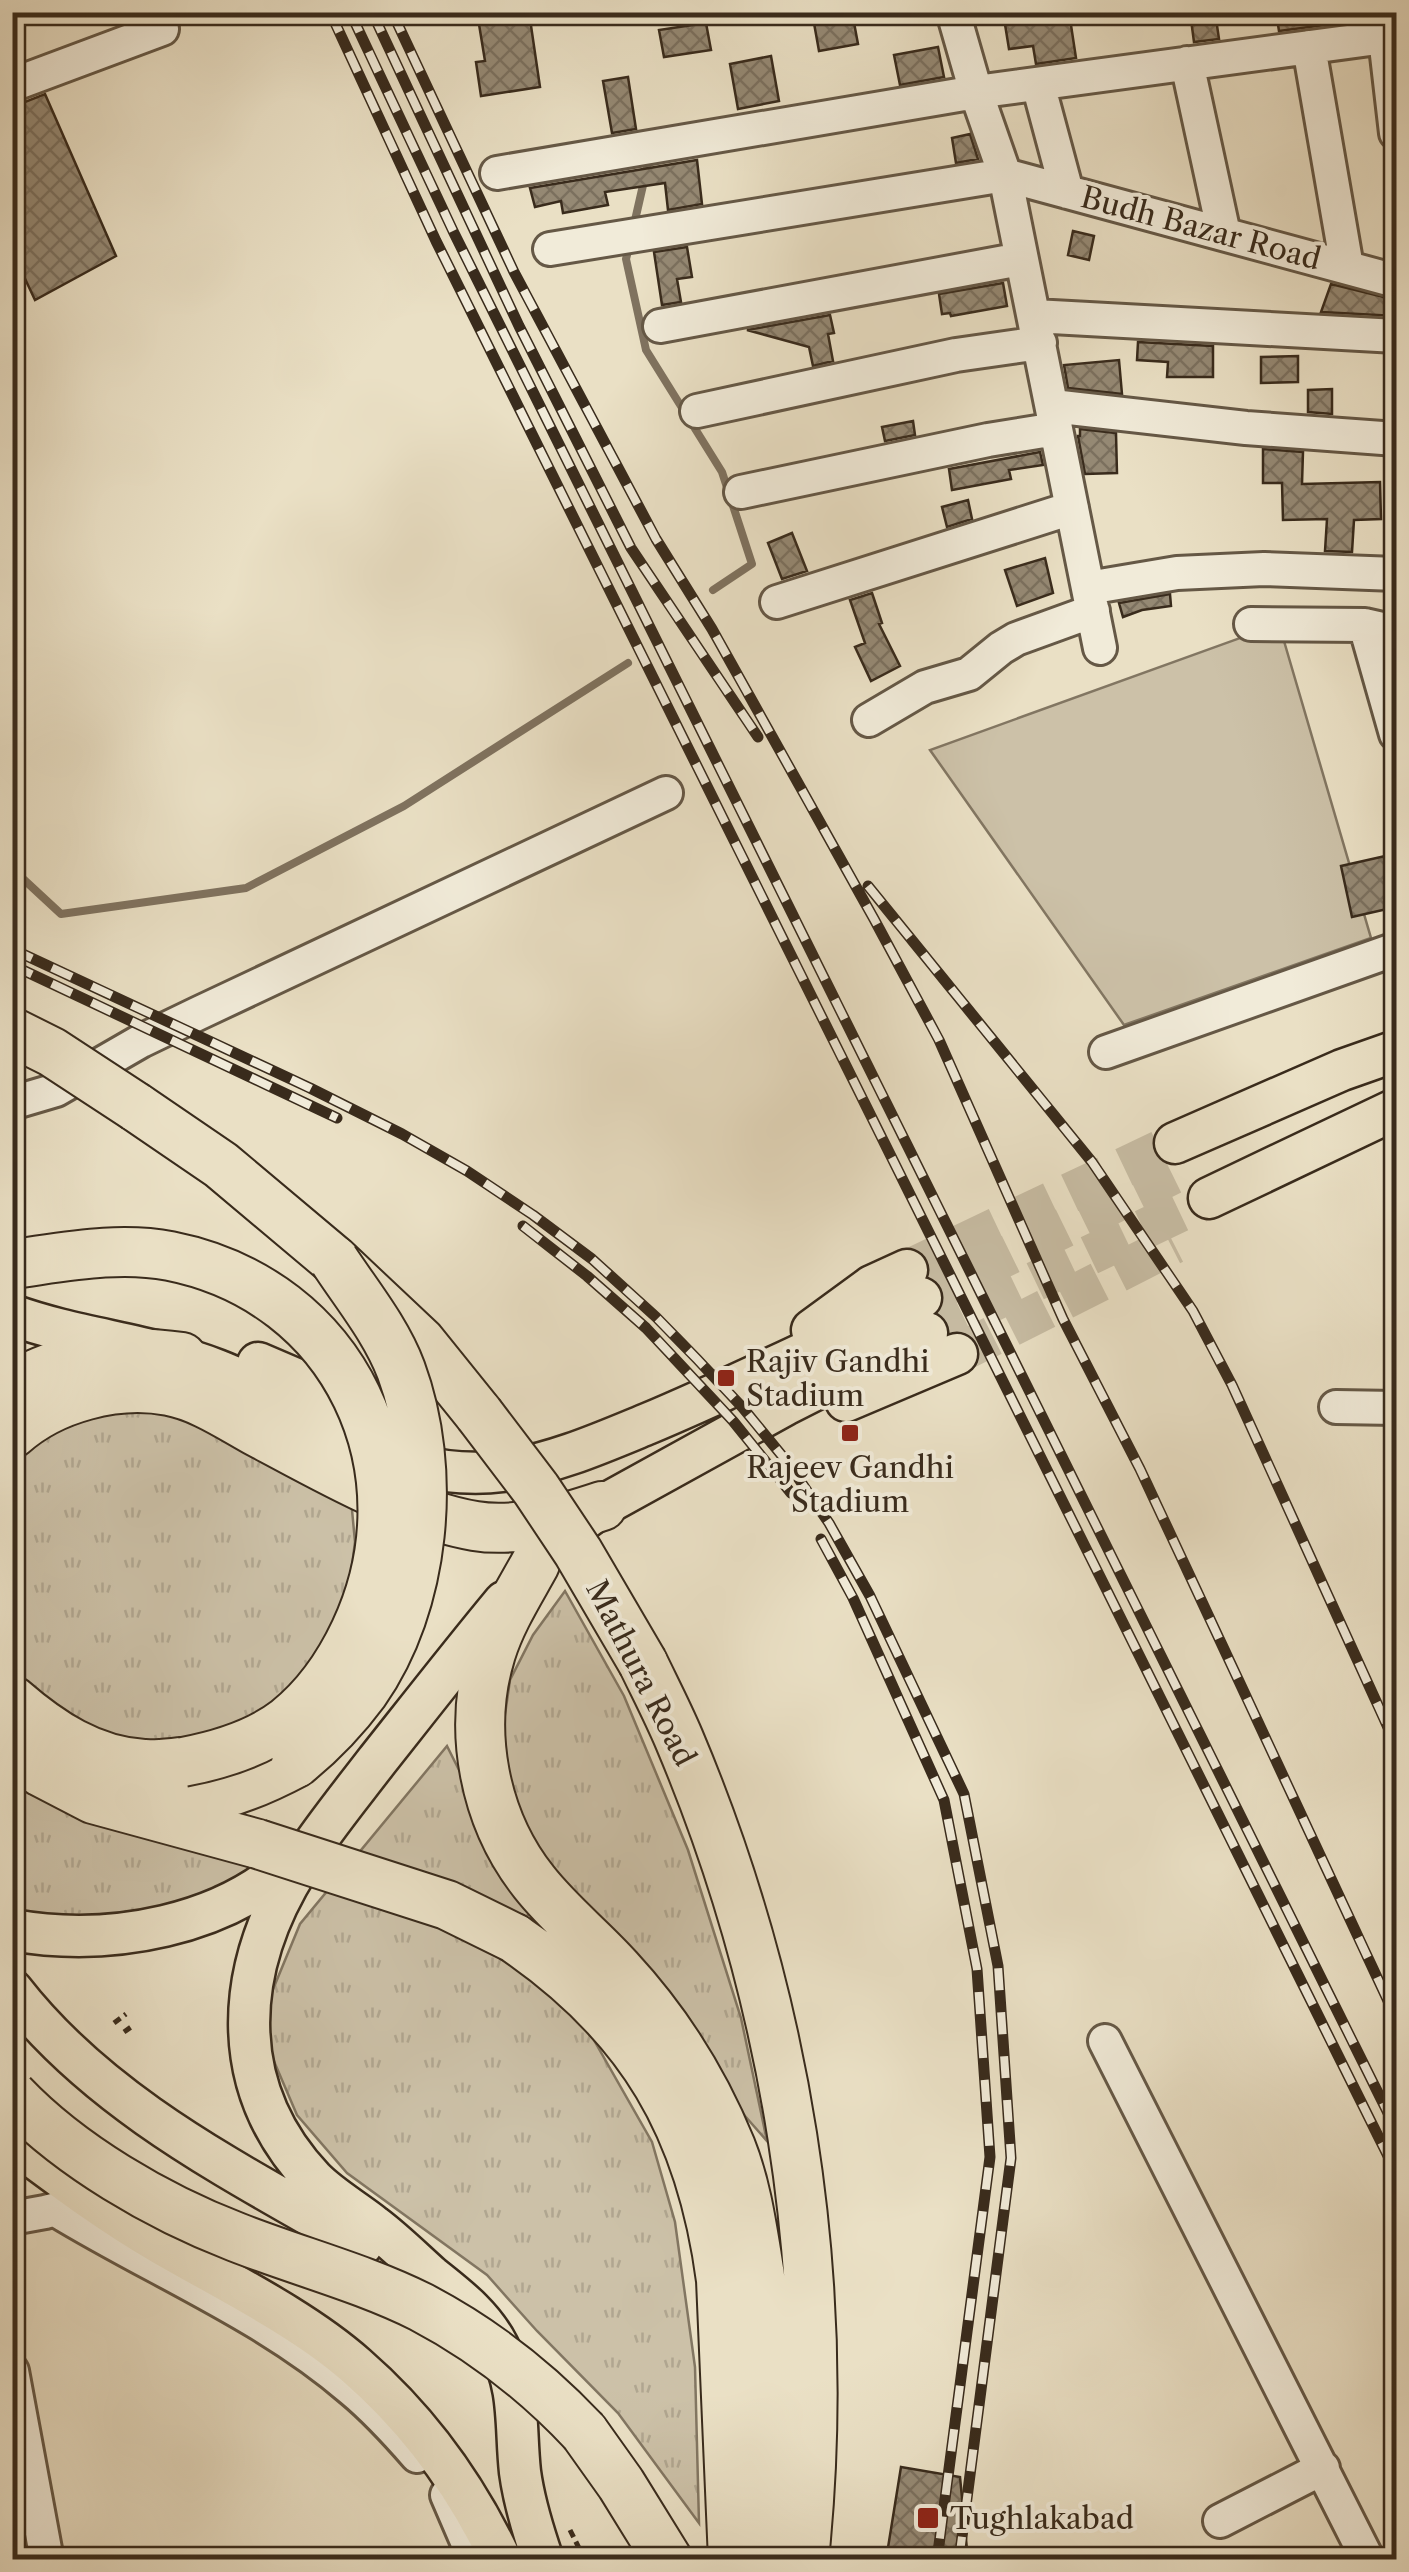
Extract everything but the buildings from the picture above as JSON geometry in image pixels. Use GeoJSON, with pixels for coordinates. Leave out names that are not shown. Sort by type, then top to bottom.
{"type":"FeatureCollection","features":[{"type":"Feature","properties":{"kind":"highway","name":"Mathura Road"},"geometry":{"type":"LineString","coordinates":[[12,1032],[52,1052],[221,1166],[334,1260],[421,1342],[536,1489],[643,1664],[678,1736],[725,1861],[769,2011],[782,2072],[809,2288],[810,2503],[804,2560]]}},
{"type":"Feature","properties":{"kind":"highway"},"geometry":{"type":"LineString","coordinates":[[12,1264],[135,1250],[210,1266],[271,1298],[324,1343],[357,1393],[376,1450],[383,1515],[374,1582],[349,1644],[310,1700],[285,1723],[251,1742],[219,1755],[183,1762],[144,1764],[115,1760],[60,1736],[12,1700]]}},
{"type":"Feature","properties":{"kind":"highway"},"geometry":{"type":"LineString","coordinates":[[68,1786],[154,1801],[192,1800],[270,1777],[296,1763],[324,1740],[366,1689],[387,1650],[416,1571],[421,1538],[418,1441],[401,1370],[384,1335],[334,1260]]}},
{"type":"Feature","properties":{"kind":"highway"},"geometry":{"type":"LineString","coordinates":[[12,1386],[81,1357],[155,1353],[182,1357]]}},
{"type":"Feature","properties":{"kind":"highway"},"geometry":{"type":"LineString","coordinates":[[12,1434],[49,1409],[77,1398],[142,1388],[200,1401],[411,1509],[448,1521],[504,1528],[567,1517],[602,1506]]}},
{"type":"Feature","properties":{"kind":"highway"},"geometry":{"type":"LineString","coordinates":[[535,1564],[491,1652],[482,1707],[483,1767],[500,1828],[513,1854],[555,1907],[617,1967],[656,2013],[708,2094],[733,2151],[748,2205],[765,2303],[774,2395],[779,2560]]}},
{"type":"Feature","properties":{"kind":"highway"},"geometry":{"type":"LineString","coordinates":[[12,1752],[40,1772],[93,1799],[258,1844],[447,1906],[514,1938],[554,1966],[615,2024],[640,2056],[682,2132],[716,2236],[734,2560]]}},
{"type":"Feature","properties":{"kind":"highway"},"geometry":{"type":"LineString","coordinates":[[12,2095],[54,2134],[136,2188],[232,2236],[421,2307],[506,2361],[537,2385],[584,2432],[622,2484],[668,2560]]}},
{"type":"Feature","properties":{"kind":"main road"},"geometry":{"type":"LineString","coordinates":[[1197,1182],[1342,1070],[1396,1051]]}},
{"type":"Feature","properties":{"kind":"main road"},"geometry":{"type":"LineString","coordinates":[[1197,1182],[1396,1064]]}},
{"type":"Feature","properties":{"kind":"main road"},"geometry":{"type":"LineString","coordinates":[[1197,1182],[1396,1109]]}},
{"type":"Feature","properties":{"kind":"main road"},"geometry":{"type":"LineString","coordinates":[[1197,1182],[1396,1136]]}},
{"type":"Feature","properties":{"kind":"main road"},"geometry":{"type":"LineString","coordinates":[[12,1314],[182,1357],[220,1371],[368,1449],[409,1464],[446,1472],[477,1473],[506,1471],[599,1444],[749,1378],[928,1313],[798,1422],[763,1417],[602,1506],[571,1529],[535,1564],[326,1828],[282,1898],[257,1961],[251,1984],[249,2046],[264,2106],[296,2160],[318,2184],[466,2303],[486,2326],[508,2369],[516,2402],[524,2502],[544,2560]]}},
{"type":"Feature","properties":{"kind":"main road"},"geometry":{"type":"LineString","coordinates":[[662,1418],[699,1452]]}},
{"type":"Feature","properties":{"kind":"main road"},"geometry":{"type":"LineString","coordinates":[[12,1930],[41,1935],[112,1934],[188,1920],[243,1896],[290,1864],[326,1828]]}},
{"type":"Feature","properties":{"kind":"main road"},"geometry":{"type":"LineString","coordinates":[[12,1990],[88,2072],[165,2130],[366,2247],[434,2278]]}},
{"type":"Feature","properties":{"kind":"main road"},"geometry":{"type":"LineString","coordinates":[[12,2141],[73,2204],[156,2242],[311,2332],[354,2364],[429,2442],[468,2498],[502,2560]]}},
{"type":"Feature","properties":{"kind":"street"},"geometry":{"type":"LineString","coordinates":[[953,12],[1004,174],[1100,648]]}},
{"type":"Feature","properties":{"kind":"street"},"geometry":{"type":"LineString","coordinates":[[497,173],[1310,54],[1387,22],[1396,134]]}},
{"type":"Feature","properties":{"kind":"street"},"geometry":{"type":"LineString","coordinates":[[12,85],[162,28]]}},
{"type":"Feature","properties":{"kind":"street"},"geometry":{"type":"LineString","coordinates":[[1310,54],[1347,267]]}},
{"type":"Feature","properties":{"kind":"street"},"geometry":{"type":"LineString","coordinates":[[1189,71],[1224,234]]}},
{"type":"Feature","properties":{"kind":"street"},"geometry":{"type":"LineString","coordinates":[[1040,92],[1068,192]]}},
{"type":"Feature","properties":{"kind":"street"},"geometry":{"type":"LineString","coordinates":[[550,249],[1004,174]]}},
{"type":"Feature","properties":{"kind":"street","name":"Budh Bazar Road"},"geometry":{"type":"LineString","coordinates":[[1004,174],[1396,281]]}},
{"type":"Feature","properties":{"kind":"street"},"geometry":{"type":"LineString","coordinates":[[660,326],[1021,259]]}},
{"type":"Feature","properties":{"kind":"street"},"geometry":{"type":"LineString","coordinates":[[697,411],[956,355],[1037,330],[1396,336]]}},
{"type":"Feature","properties":{"kind":"street"},"geometry":{"type":"LineString","coordinates":[[741,492],[988,440],[1054,418],[1396,439]]}},
{"type":"Feature","properties":{"kind":"street"},"geometry":{"type":"LineString","coordinates":[[777,602],[1072,508]]}},
{"type":"Feature","properties":{"kind":"street"},"geometry":{"type":"LineString","coordinates":[[869,720],[926,687],[968,674],[1016,639],[1090,600],[1177,572],[1264,569],[1396,574]]}},
{"type":"Feature","properties":{"kind":"street"},"geometry":{"type":"LineString","coordinates":[[1251,624],[1380,629],[1396,734]]}},
{"type":"Feature","properties":{"kind":"street"},"geometry":{"type":"LineString","coordinates":[[12,1104],[56,1090],[199,1012],[666,793]]}},
{"type":"Feature","properties":{"kind":"street"},"geometry":{"type":"LineString","coordinates":[[1106,1052],[1396,949]]}},
{"type":"Feature","properties":{"kind":"street"},"geometry":{"type":"LineString","coordinates":[[1336,1408],[1396,1408]]}},
{"type":"Feature","properties":{"kind":"street"},"geometry":{"type":"LineString","coordinates":[[1106,2041],[1368,2560]]}},
{"type":"Feature","properties":{"kind":"street"},"geometry":{"type":"LineString","coordinates":[[12,2218],[73,2204],[108,2242],[249,2318],[353,2390],[436,2479],[456,2513],[474,2560]]}},
{"type":"Feature","properties":{"kind":"street"},"geometry":{"type":"LineString","coordinates":[[12,2372],[48,2560]]}},
{"type":"Feature","properties":{"kind":"street"},"geometry":{"type":"LineString","coordinates":[[1220,2521],[1324,2468]]}},
{"type":"Feature","properties":{"kind":"path"},"geometry":{"type":"LineString","coordinates":[[114,2024],[126,2014]]}},
{"type":"Feature","properties":{"kind":"path"},"geometry":{"type":"LineString","coordinates":[[124,2032],[134,2025]]}},
{"type":"Feature","properties":{"kind":"green space"},"geometry":{"type":"Polygon","coordinates":[[[1279,624],[1371,938],[1124,1025],[930,750],[1279,624]]]}},
{"type":"Feature","properties":{"kind":"green space"},"geometry":{"type":"Polygon","coordinates":[[[111,1407],[190,1415],[351,1499],[355,1542],[349,1589],[330,1636],[300,1685],[263,1714],[189,1746],[92,1734],[19,1680],[13,1670],[13,1463],[45,1434],[111,1407]]]}},
{"type":"Feature","properties":{"kind":"green space"},"geometry":{"type":"Polygon","coordinates":[[[565,1591],[624,1696],[688,1850],[741,2018],[767,2141],[674,2018],[536,1857],[513,1801],[501,1742],[510,1680],[533,1635],[565,1591]]]}},
{"type":"Feature","properties":{"kind":"green space"},"geometry":{"type":"Polygon","coordinates":[[[447,1746],[530,1912],[500,1951],[535,1973],[591,2035],[652,2142],[675,2222],[695,2367],[699,2523],[618,2413],[487,2275],[347,2173],[297,2115],[270,2052],[269,1999],[300,1924],[447,1746]]]}},
{"type":"Feature","properties":{"kind":"green space"},"geometry":{"type":"Polygon","coordinates":[[[12,1782],[28,1793],[87,1817],[260,1863],[216,1892],[176,1907],[76,1919],[13,1914],[12,1782]]]}},
{"type":"Feature","properties":{"kind":"waterway"},"geometry":{"type":"LineString","coordinates":[[633,229],[649,159],[654,158]]}},
{"type":"Feature","properties":{"kind":"waterway"},"geometry":{"type":"LineString","coordinates":[[629,247],[626,259],[646,350],[722,472],[752,564],[713,590]]}},
{"type":"Feature","properties":{"kind":"waterway"},"geometry":{"type":"LineString","coordinates":[[12,873],[61,914],[246,888],[404,806],[628,663]]}},
{"type":"Feature","properties":{"kind":"tunnel"},"geometry":{"type":"LineString","coordinates":[[907,1270],[1175,1143]]}},
{"type":"Feature","properties":{"kind":"tunnel"},"geometry":{"type":"LineString","coordinates":[[921,1298],[1188,1167]]}},
{"type":"Feature","properties":{"kind":"tunnel"},"geometry":{"type":"LineString","coordinates":[[927,1333],[1209,1198]]}},
{"type":"Feature","properties":{"kind":"tunnel"},"geometry":{"type":"LineString","coordinates":[[957,1354],[1174,1244]]}},
{"type":"Feature","properties":{"kind":"railway"},"geometry":{"type":"LineString","coordinates":[[330,12],[436,241],[1396,2172]]}},
{"type":"Feature","properties":{"kind":"railway"},"geometry":{"type":"LineString","coordinates":[[350,12],[454,233],[1396,2129]]}},
{"type":"Feature","properties":{"kind":"railway"},"geometry":{"type":"LineString","coordinates":[[372,12],[519,326],[631,548],[758,737]]}},
{"type":"Feature","properties":{"kind":"railway"},"geometry":{"type":"LineString","coordinates":[[392,12],[514,272],[656,539],[712,629],[939,1040],[1063,1319],[1140,1469],[1396,2018]]}},
{"type":"Feature","properties":{"kind":"railway"},"geometry":{"type":"LineString","coordinates":[[868,886],[1092,1162],[1193,1311],[1232,1385],[1396,1745]]}},
{"type":"Feature","properties":{"kind":"railway"},"geometry":{"type":"LineString","coordinates":[[12,949],[402,1134],[533,1215],[592,1259],[697,1359],[788,1463],[829,1523],[870,1596],[964,1794],[998,1966],[1011,2158],[959,2560]]}},
{"type":"Feature","properties":{"kind":"railway"},"geometry":{"type":"LineString","coordinates":[[12,965],[337,1118]]}},
{"type":"Feature","properties":{"kind":"railway"},"geometry":{"type":"LineString","coordinates":[[523,1226],[646,1328],[733,1421],[791,1493]]}},
{"type":"Feature","properties":{"kind":"railway"},"geometry":{"type":"LineString","coordinates":[[821,1539],[853,1598],[944,1800],[977,1969],[990,2157],[937,2560]]}},
{"type":"Feature","properties":{"kind":"place","name":"Rajiv Gandhi Stadium"},"geometry":{"type":"Point","coordinates":[726,1378]}},
{"type":"Feature","properties":{"kind":"place","name":"Rajeev Gandhi Stadium"},"geometry":{"type":"Point","coordinates":[850,1433]}},
{"type":"Feature","properties":{"kind":"place","name":"Tughlakabad"},"geometry":{"type":"Point","coordinates":[928,2518]}}]}
